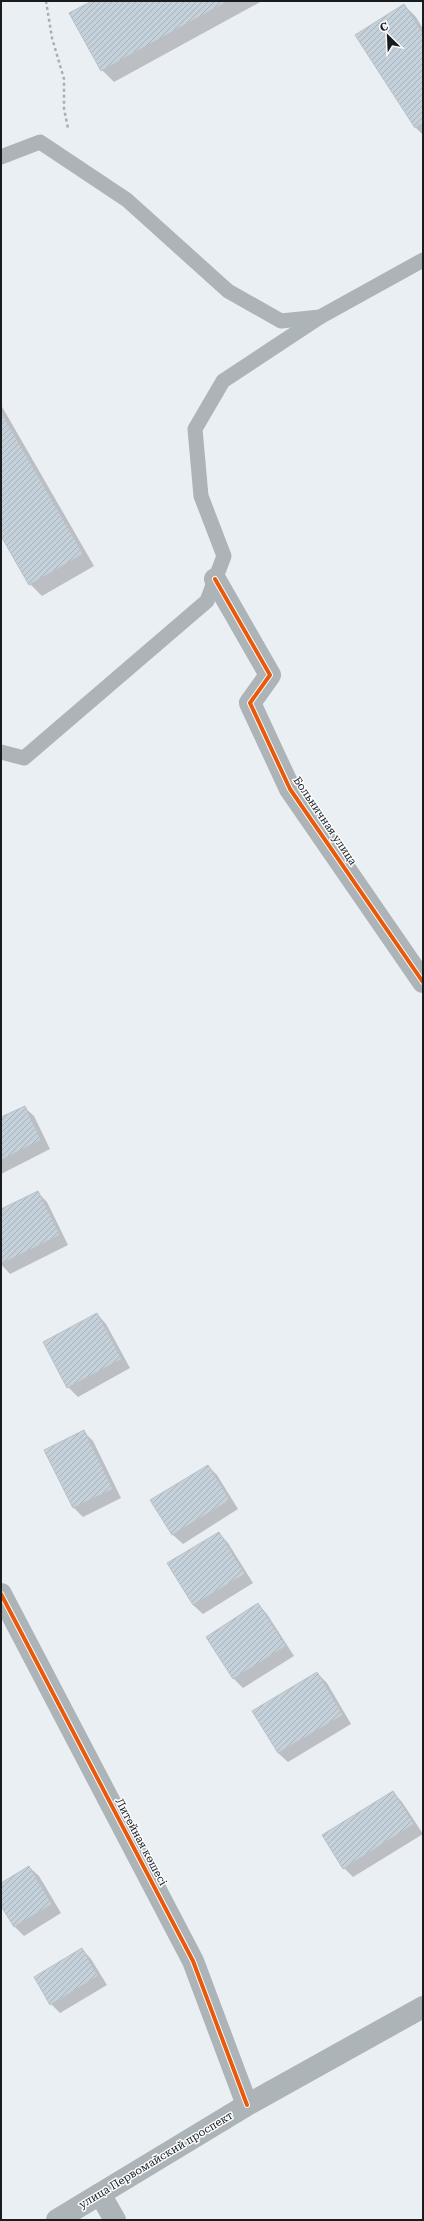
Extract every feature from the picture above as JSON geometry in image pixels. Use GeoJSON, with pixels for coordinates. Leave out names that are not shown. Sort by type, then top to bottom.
{"type":"FeatureCollection","features":[{"type":"Feature","properties":{"kind":"street","name":"Больничная улица"},"geometry":{"type":"LineString","coordinates":[[215,579],[270,675],[250,703],[290,789],[423,982]]}},
{"type":"Feature","properties":{"kind":"street","name":"Литейная көшесі"},"geometry":{"type":"LineString","coordinates":[[1,1594],[193,1962],[247,2105]]}},
{"type":"Feature","properties":{"kind":"street","name":"улица Первомайский проспект"},"geometry":{"type":"LineString","coordinates":[[57,2220],[247,2105],[423,2007]]}},
{"type":"Feature","properties":{"kind":"street"},"geometry":{"type":"LineString","coordinates":[[100,2194],[115,2220]]}},
{"type":"Feature","properties":{"kind":"lane"},"geometry":{"type":"LineString","coordinates":[[1,157],[40,142],[128,200],[228,291],[281,321],[320,317]]}},
{"type":"Feature","properties":{"kind":"lane"},"geometry":{"type":"LineString","coordinates":[[1,752],[24,758],[207,601],[224,556],[201,496],[195,429],[223,381],[320,317],[423,260]]}},
{"type":"Feature","properties":{"kind":"path"},"geometry":{"type":"LineString","coordinates":[[46,1],[52,38],[64,79],[64,110],[78,167]]}},
{"type":"Feature","properties":{"kind":"building"},"geometry":{"type":"Polygon","coordinates":[[[92,1],[228,1],[101,71],[69,13],[92,1]]]}},
{"type":"Feature","properties":{"kind":"building"},"geometry":{"type":"Polygon","coordinates":[[[404,4],[423,34],[423,123],[415,128],[355,35],[404,4]]]}},
{"type":"Feature","properties":{"kind":"building"},"geometry":{"type":"Polygon","coordinates":[[[1,412],[83,554],[29,585],[1,536],[1,412]]]}},
{"type":"Feature","properties":{"kind":"building"},"geometry":{"type":"Polygon","coordinates":[[[25,1106],[41,1140],[1,1160],[1,1117],[25,1106]]]}},
{"type":"Feature","properties":{"kind":"building"},"geometry":{"type":"Polygon","coordinates":[[[38,1191],[60,1235],[1,1264],[1,1209],[38,1191]]]}},
{"type":"Feature","properties":{"kind":"building"},"geometry":{"type":"Polygon","coordinates":[[[97,1313],[122,1359],[67,1388],[43,1342],[97,1313]]]}},
{"type":"Feature","properties":{"kind":"building"},"geometry":{"type":"Polygon","coordinates":[[[84,1430],[113,1489],[73,1508],[44,1450],[84,1430]]]}},
{"type":"Feature","properties":{"kind":"building"},"geometry":{"type":"Polygon","coordinates":[[[208,1465],[230,1500],[172,1535],[150,1500],[208,1465]]]}},
{"type":"Feature","properties":{"kind":"building"},"geometry":{"type":"Polygon","coordinates":[[[219,1532],[245,1574],[193,1605],[167,1563],[219,1532]]]}},
{"type":"Feature","properties":{"kind":"building"},"geometry":{"type":"Polygon","coordinates":[[[258,1603],[286,1646],[233,1679],[206,1637],[258,1603]]]}},
{"type":"Feature","properties":{"kind":"building"},"geometry":{"type":"Polygon","coordinates":[[[317,1672],[343,1715],[278,1753],[252,1711],[317,1672]]]}},
{"type":"Feature","properties":{"kind":"building"},"geometry":{"type":"Polygon","coordinates":[[[393,1791],[414,1824],[343,1869],[322,1835],[393,1791]]]}},
{"type":"Feature","properties":{"kind":"building"},"geometry":{"type":"Polygon","coordinates":[[[29,1866],[52,1904],[14,1927],[1,1906],[1,1883],[29,1866]]]}},
{"type":"Feature","properties":{"kind":"building"},"geometry":{"type":"Polygon","coordinates":[[[82,1948],[98,1976],[50,2005],[34,1977],[82,1948]]]}},
{"type":"Feature","properties":{"kind":"cycle path"},"geometry":{"type":"LineString","coordinates":[[215,579],[270,675],[250,703],[290,789],[423,982]]}},
{"type":"Feature","properties":{"kind":"cycle path"},"geometry":{"type":"LineString","coordinates":[[1,1594],[193,1961],[247,2105]]}}]}
